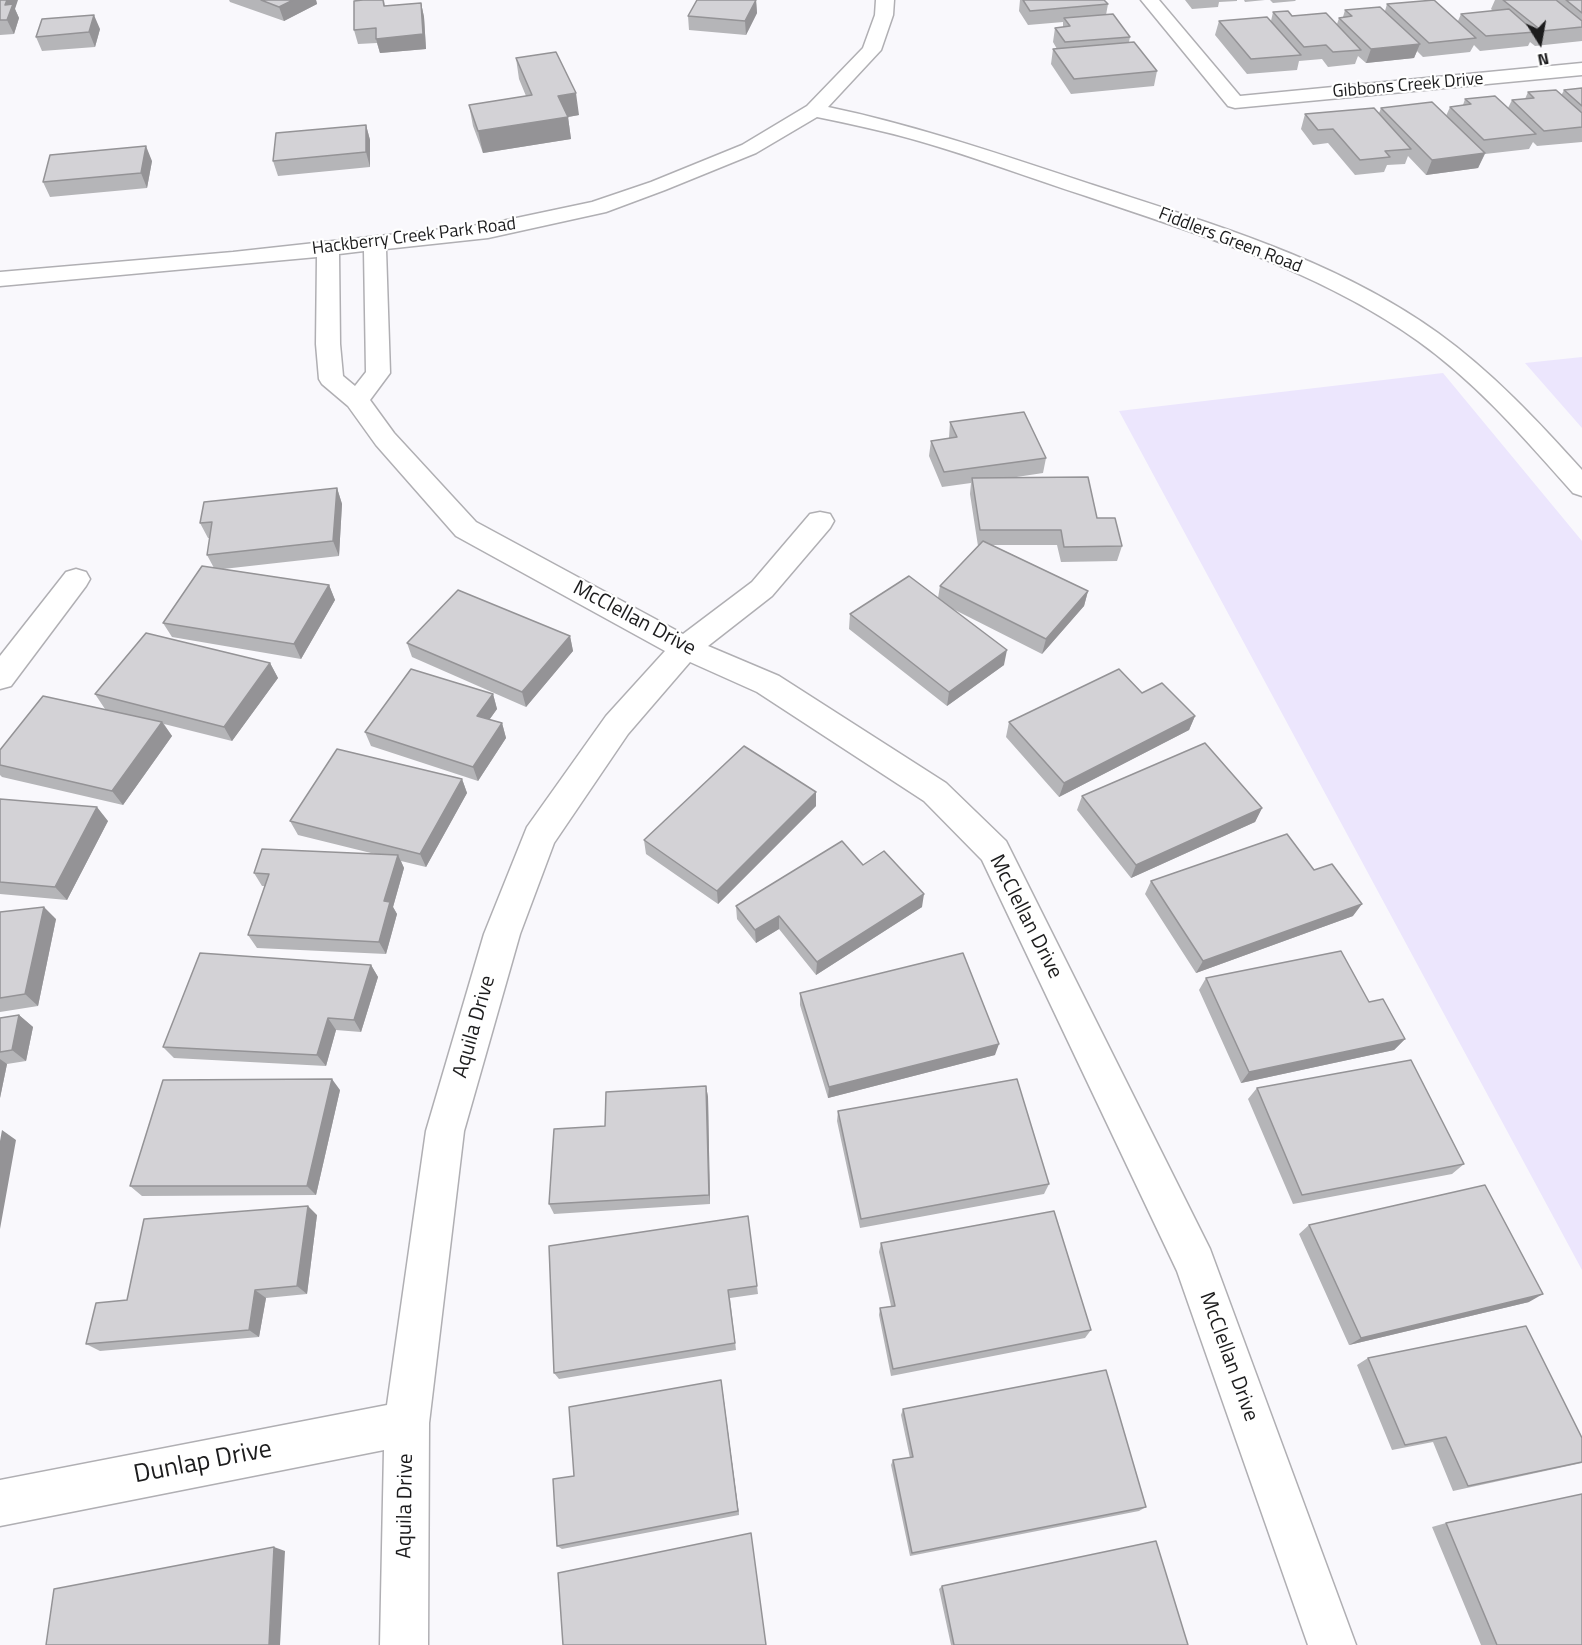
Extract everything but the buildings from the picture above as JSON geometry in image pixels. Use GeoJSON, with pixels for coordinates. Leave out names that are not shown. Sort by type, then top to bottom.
{"type":"FeatureCollection","features":[{"type":"Feature","properties":{"kind":"street","name":"Hackberry Creek Park Road"},"geometry":{"type":"LineString","coordinates":[[0,279],[488,231],[598,207],[658,186],[749,149],[814,110],[872,50],[884,15],[885,0]]}},
{"type":"Feature","properties":{"kind":"street","name":"Gibbons Creek Drive"},"geometry":{"type":"LineString","coordinates":[[1150,0],[1235,102],[1582,69]]}},
{"type":"Feature","properties":{"kind":"street","name":"Fiddlers Green Road"},"geometry":{"type":"LineString","coordinates":[[814,110],[925,136],[1178,219],[1288,260],[1363,297],[1404,321],[1474,374],[1509,404],[1582,487]]}},
{"type":"Feature","properties":{"kind":"street","name":"McClellan Drive"},"geometry":{"type":"LineString","coordinates":[[375,243],[353,354],[330,379],[357,400],[385,439],[466,529],[686,648],[768,684],[935,792],[994,851],[1195,1264],[1332,1645]]}},
{"type":"Feature","properties":{"kind":"street","name":"McClellan Drive"},"geometry":{"type":"LineString","coordinates":[[328,248],[353,354],[378,373],[357,400]]}},
{"type":"Feature","properties":{"kind":"street","name":"Aquila Drive"},"geometry":{"type":"LineString","coordinates":[[404,1645],[407,1423],[445,1131],[502,934],[539,837],[617,725],[686,648],[762,589],[820,522]]}},
{"type":"Feature","properties":{"kind":"street"},"geometry":{"type":"LineString","coordinates":[[0,678],[76,579]]}},
{"type":"Feature","properties":{"kind":"street","name":"Dunlap Drive"},"geometry":{"type":"LineString","coordinates":[[0,1503],[407,1423]]}},
{"type":"Feature","properties":{"kind":"shaded area"},"geometry":{"type":"Polygon","coordinates":[[[1582,357],[1582,428],[1525,363],[1582,357]]]}},
{"type":"Feature","properties":{"kind":"shaded area"},"geometry":{"type":"Polygon","coordinates":[[[1443,373],[1582,541],[1582,1270],[1119,411],[1443,373]]]}}]}
